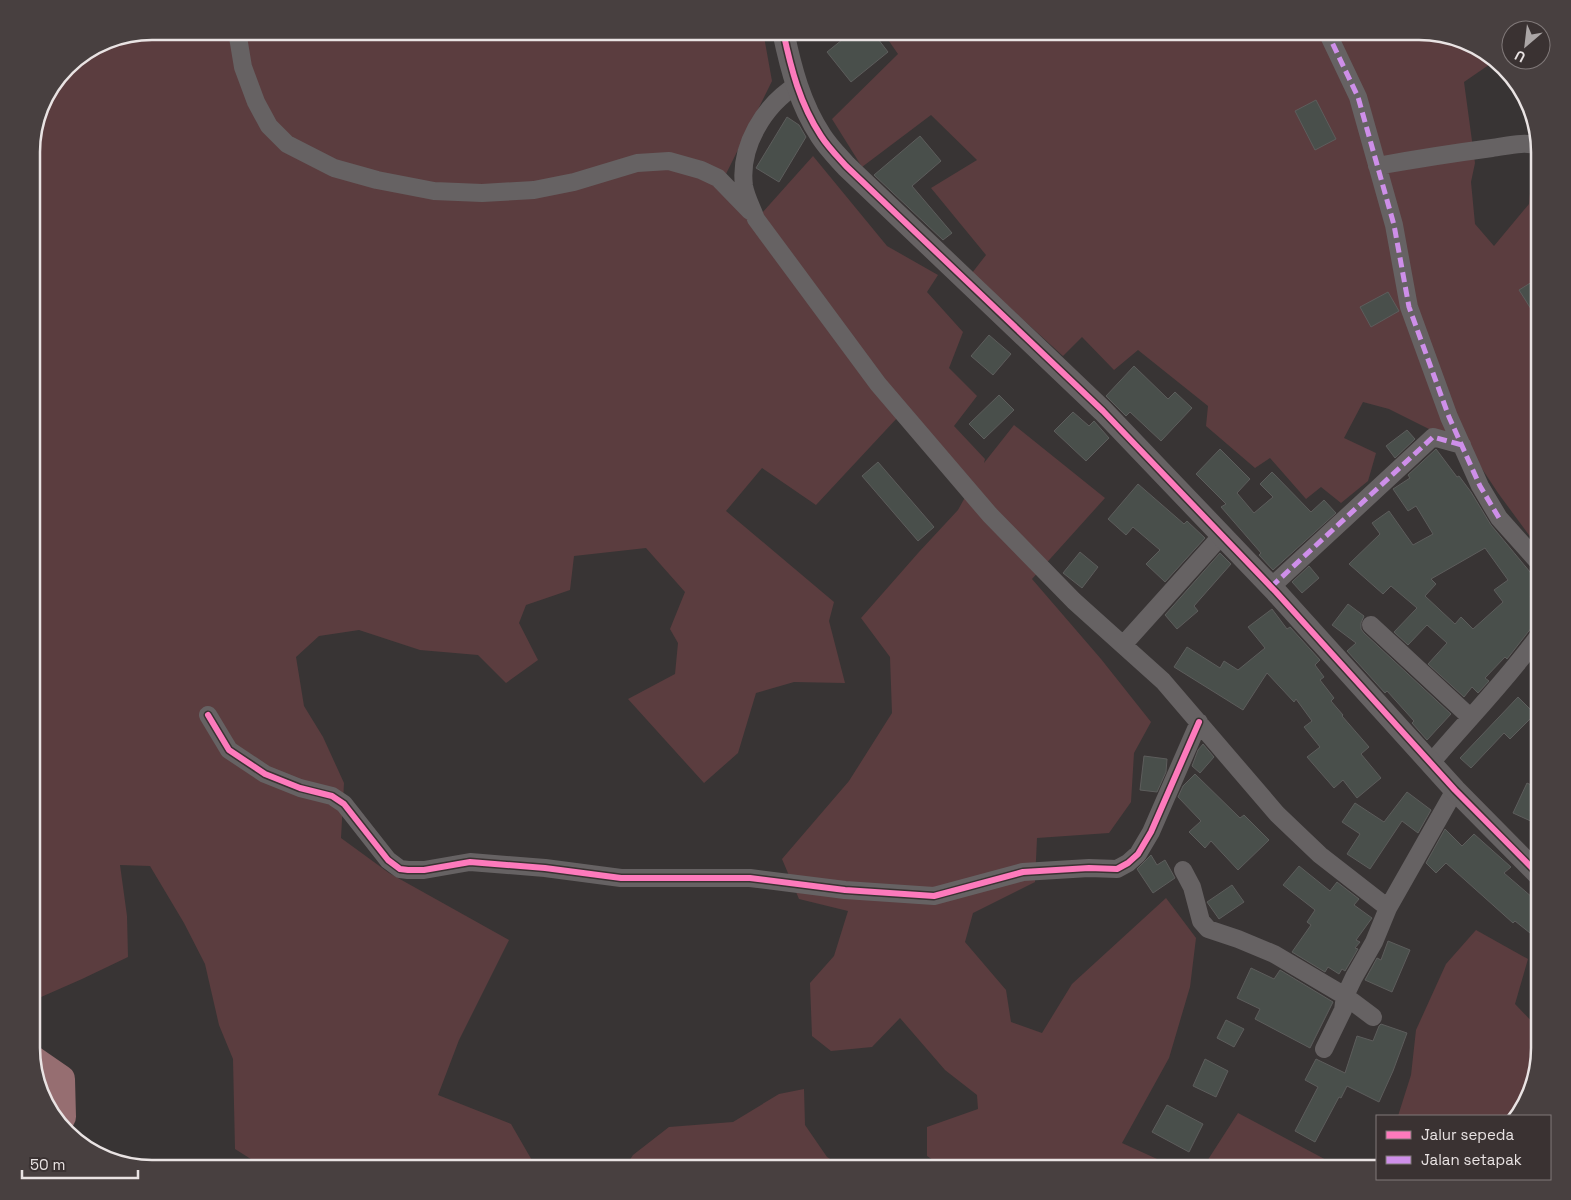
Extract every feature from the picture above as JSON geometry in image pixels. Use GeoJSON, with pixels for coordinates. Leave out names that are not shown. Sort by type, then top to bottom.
{"type":"FeatureCollection","features":[{"type":"Feature","properties":{"kind":"street"},"geometry":{"type":"LineString","coordinates":[[238,40],[243,67],[256,102],[269,126],[287,144],[334,168],[377,180],[434,191],[482,193],[534,190],[574,182],[638,163],[669,161],[701,170],[718,178],[756,219],[878,384],[990,515],[1074,601],[1163,681],[1277,814],[1320,855],[1388,908]]}},
{"type":"Feature","properties":{"kind":"street"},"geometry":{"type":"LineString","coordinates":[[786,40],[792,72],[805,109],[822,138],[846,166],[1103,411],[1271,587],[1430,764],[1531,867]]}},
{"type":"Feature","properties":{"kind":"street"},"geometry":{"type":"LineString","coordinates":[[1331,40],[1358,97],[1394,225],[1409,306],[1449,417],[1480,486],[1499,518],[1531,554]]}},
{"type":"Feature","properties":{"kind":"street"},"geometry":{"type":"LineString","coordinates":[[756,219],[745,188],[745,161],[754,134],[764,115],[787,91],[797,86]]}},
{"type":"Feature","properties":{"kind":"street"},"geometry":{"type":"LineString","coordinates":[[1377,166],[1451,153],[1531,143]]}},
{"type":"Feature","properties":{"kind":"street"},"geometry":{"type":"LineString","coordinates":[[1271,587],[1433,436],[1462,446]]}},
{"type":"Feature","properties":{"kind":"street"},"geometry":{"type":"LineString","coordinates":[[1123,645],[1222,535]]}},
{"type":"Feature","properties":{"kind":"street"},"geometry":{"type":"LineString","coordinates":[[1371,625],[1470,717]]}},
{"type":"Feature","properties":{"kind":"street"},"geometry":{"type":"LineString","coordinates":[[1430,764],[1520,662],[1531,647]]}},
{"type":"Feature","properties":{"kind":"street"},"geometry":{"type":"LineString","coordinates":[[208,715],[229,750],[265,774],[300,788],[332,796],[344,804],[388,860],[400,869],[424,870],[470,862],[545,868],[621,878],[750,878],[845,890],[934,896],[1023,872],[1089,868],[1117,869],[1128,863],[1138,854],[1151,832],[1199,722]]}},
{"type":"Feature","properties":{"kind":"street"},"geometry":{"type":"LineString","coordinates":[[1324,1049],[1343,1010],[1345,996],[1374,942],[1388,908],[1455,790]]}},
{"type":"Feature","properties":{"kind":"street"},"geometry":{"type":"LineString","coordinates":[[1183,870],[1192,887],[1201,922],[1208,929],[1274,954],[1345,996],[1373,1017]]}},
{"type":"Feature","properties":{"kind":"shaded area"},"geometry":{"type":"Polygon","coordinates":[[[145,40],[765,40],[772,81],[724,178],[762,213],[813,156],[887,246],[938,275],[927,292],[963,332],[949,368],[977,396],[954,426],[985,459],[984,463],[1014,425],[1105,498],[1032,579],[1101,659],[1151,722],[1134,753],[1131,802],[1109,833],[1037,838],[1035,882],[973,913],[965,942],[1006,990],[1011,1022],[1042,1033],[1072,984],[1166,898],[1196,938],[1190,987],[1169,1058],[1122,1143],[1159,1160],[933,1160],[927,1156],[927,1127],[978,1109],[977,1095],[945,1070],[900,1018],[872,1047],[831,1051],[812,1036],[810,983],[834,956],[848,911],[799,899],[782,859],[849,781],[892,713],[890,657],[861,618],[958,510],[969,490],[898,417],[816,505],[762,468],[726,511],[834,602],[829,621],[845,683],[794,682],[756,693],[738,753],[704,783],[628,699],[675,674],[678,643],[670,629],[685,592],[646,548],[574,556],[570,590],[526,605],[519,623],[538,660],[506,683],[478,655],[420,650],[359,630],[319,636],[296,657],[304,706],[323,737],[344,783],[341,838],[389,873],[509,940],[459,1040],[438,1095],[511,1124],[532,1160],[253,1160],[235,1149],[233,1059],[219,1025],[205,964],[184,923],[150,866],[120,865],[127,916],[128,957],[40,997],[40,145],[44,123],[59,90],[78,68],[96,55],[123,44],[145,40]]]}},
{"type":"Feature","properties":{"kind":"shaded area"},"geometry":{"type":"Polygon","coordinates":[[[888,40],[1419,40],[1441,42],[1455,46],[1487,63],[1489,65],[1464,82],[1475,163],[1471,182],[1475,224],[1494,246],[1529,204],[1531,182],[1531,538],[1469,449],[1389,409],[1363,402],[1344,438],[1376,453],[1368,481],[1341,503],[1321,487],[1306,499],[1270,458],[1255,468],[1206,426],[1208,406],[1138,350],[1114,370],[1082,337],[1063,356],[972,273],[986,255],[931,188],[977,160],[931,115],[862,167],[832,119],[898,54],[888,40]]]}},
{"type":"Feature","properties":{"kind":"shaded area"},"geometry":{"type":"Polygon","coordinates":[[[1476,930],[1528,959],[1515,1004],[1531,1021],[1530,1063],[1525,1084],[1509,1115],[1398,1115],[1411,1075],[1416,1030],[1446,964],[1476,930]]]}},
{"type":"Feature","properties":{"kind":"shaded area"},"geometry":{"type":"Polygon","coordinates":[[[804,1089],[805,1125],[827,1157],[832,1160],[630,1160],[633,1155],[669,1127],[733,1122],[779,1094],[804,1089]]]}},
{"type":"Feature","properties":{"kind":"shaded area"},"geometry":{"type":"Polygon","coordinates":[[[1238,1113],[1326,1160],[1208,1160],[1238,1113]]]}},
{"type":"Feature","properties":{"kind":"building"},"geometry":{"type":"Polygon","coordinates":[[[842,40],[879,40],[888,52],[851,82],[827,52],[842,40]]]}},
{"type":"Feature","properties":{"kind":"building"},"geometry":{"type":"Polygon","coordinates":[[[1316,100],[1336,139],[1315,150],[1295,111],[1316,100]]]}},
{"type":"Feature","properties":{"kind":"building"},"geometry":{"type":"Polygon","coordinates":[[[787,117],[799,125],[806,137],[779,182],[756,168],[787,117]]]}},
{"type":"Feature","properties":{"kind":"building"},"geometry":{"type":"Polygon","coordinates":[[[920,136],[941,161],[912,186],[952,233],[943,240],[874,175],[920,136]]]}},
{"type":"Feature","properties":{"kind":"building"},"geometry":{"type":"Polygon","coordinates":[[[1531,283],[1531,309],[1519,290],[1531,283]]]}},
{"type":"Feature","properties":{"kind":"building"},"geometry":{"type":"Polygon","coordinates":[[[1388,292],[1399,311],[1371,327],[1360,307],[1388,292]]]}},
{"type":"Feature","properties":{"kind":"building"},"geometry":{"type":"Polygon","coordinates":[[[989,335],[1011,354],[993,375],[971,356],[989,335]]]}},
{"type":"Feature","properties":{"kind":"building"},"geometry":{"type":"Polygon","coordinates":[[[1134,366],[1168,399],[1175,392],[1192,408],[1161,441],[1130,412],[1126,416],[1106,396],[1134,366]]]}},
{"type":"Feature","properties":{"kind":"building"},"geometry":{"type":"Polygon","coordinates":[[[999,395],[1014,410],[984,439],[969,424],[999,395]]]}},
{"type":"Feature","properties":{"kind":"building"},"geometry":{"type":"Polygon","coordinates":[[[1073,412],[1089,426],[1094,421],[1109,438],[1086,461],[1054,431],[1073,412]]]}},
{"type":"Feature","properties":{"kind":"building"},"geometry":{"type":"Polygon","coordinates":[[[1407,430],[1415,439],[1395,458],[1386,446],[1407,430]]]}},
{"type":"Feature","properties":{"kind":"building"},"geometry":{"type":"Polygon","coordinates":[[[1220,449],[1250,479],[1237,493],[1254,513],[1273,497],[1260,484],[1272,472],[1311,512],[1324,500],[1336,513],[1273,570],[1259,555],[1261,553],[1221,507],[1226,504],[1196,474],[1220,449]]]}},
{"type":"Feature","properties":{"kind":"building"},"geometry":{"type":"Polygon","coordinates":[[[1436,449],[1471,492],[1491,525],[1531,573],[1531,628],[1507,659],[1505,657],[1485,678],[1489,681],[1478,693],[1472,687],[1464,697],[1428,664],[1447,643],[1427,625],[1408,645],[1394,632],[1417,608],[1391,586],[1383,594],[1349,564],[1380,534],[1372,523],[1389,511],[1413,545],[1433,534],[1416,506],[1408,511],[1393,489],[1410,478],[1408,475],[1436,449]],[[1485,548],[1431,579],[1436,584],[1425,596],[1455,624],[1461,617],[1473,629],[1503,602],[1494,590],[1508,580],[1485,548]]]}},
{"type":"Feature","properties":{"kind":"building"},"geometry":{"type":"Polygon","coordinates":[[[878,462],[934,527],[918,541],[862,476],[878,462]]]}},
{"type":"Feature","properties":{"kind":"building"},"geometry":{"type":"Polygon","coordinates":[[[1138,484],[1184,524],[1187,521],[1205,538],[1165,582],[1146,564],[1160,550],[1133,527],[1126,535],[1108,519],[1138,484]]]}},
{"type":"Feature","properties":{"kind":"building"},"geometry":{"type":"Polygon","coordinates":[[[1080,552],[1098,567],[1082,588],[1063,573],[1080,552]]]}},
{"type":"Feature","properties":{"kind":"building"},"geometry":{"type":"Polygon","coordinates":[[[1220,553],[1231,564],[1194,606],[1198,611],[1177,629],[1165,615],[1220,553]]]}},
{"type":"Feature","properties":{"kind":"building"},"geometry":{"type":"Polygon","coordinates":[[[1309,566],[1319,578],[1302,593],[1292,582],[1309,566]]]}},
{"type":"Feature","properties":{"kind":"building"},"geometry":{"type":"Polygon","coordinates":[[[1348,604],[1364,616],[1361,629],[1364,633],[1451,714],[1427,740],[1412,723],[1414,721],[1387,691],[1385,693],[1347,651],[1356,643],[1332,625],[1348,604]]]}},
{"type":"Feature","properties":{"kind":"building"},"geometry":{"type":"Polygon","coordinates":[[[1272,609],[1287,629],[1290,627],[1320,660],[1315,665],[1324,677],[1320,680],[1334,698],[1331,701],[1369,747],[1361,754],[1381,778],[1357,798],[1343,780],[1334,788],[1307,757],[1320,747],[1304,727],[1312,721],[1296,699],[1294,702],[1267,673],[1243,710],[1174,667],[1187,647],[1220,668],[1224,661],[1238,670],[1265,648],[1248,627],[1272,609]]]}},
{"type":"Feature","properties":{"kind":"building"},"geometry":{"type":"Polygon","coordinates":[[[1518,697],[1531,710],[1531,718],[1510,739],[1504,733],[1471,768],[1460,758],[1518,697]]]}},
{"type":"Feature","properties":{"kind":"building"},"geometry":{"type":"Polygon","coordinates":[[[1203,744],[1214,757],[1200,773],[1192,766],[1198,750],[1203,744]]]}},
{"type":"Feature","properties":{"kind":"building"},"geometry":{"type":"Polygon","coordinates":[[[1144,756],[1167,759],[1166,772],[1157,792],[1140,790],[1144,756]]]}},
{"type":"Feature","properties":{"kind":"building"},"geometry":{"type":"Polygon","coordinates":[[[1195,774],[1240,818],[1244,815],[1269,840],[1238,870],[1211,841],[1205,848],[1189,832],[1201,821],[1178,797],[1183,786],[1195,774]]]}},
{"type":"Feature","properties":{"kind":"building"},"geometry":{"type":"Polygon","coordinates":[[[1527,783],[1531,785],[1531,821],[1513,813],[1527,783]]]}},
{"type":"Feature","properties":{"kind":"building"},"geometry":{"type":"Polygon","coordinates":[[[1407,792],[1431,810],[1418,833],[1402,821],[1370,869],[1347,854],[1360,834],[1342,822],[1355,803],[1384,822],[1407,792]]]}},
{"type":"Feature","properties":{"kind":"building"},"geometry":{"type":"Polygon","coordinates":[[[1445,829],[1462,846],[1474,834],[1511,867],[1504,873],[1531,896],[1531,934],[1515,921],[1513,923],[1446,863],[1436,873],[1426,863],[1445,829]]]}},
{"type":"Feature","properties":{"kind":"building"},"geometry":{"type":"Polygon","coordinates":[[[1151,855],[1157,865],[1165,860],[1175,878],[1153,893],[1137,869],[1151,855]]]}},
{"type":"Feature","properties":{"kind":"building"},"geometry":{"type":"Polygon","coordinates":[[[1299,866],[1330,891],[1337,882],[1359,899],[1354,905],[1372,918],[1356,940],[1360,942],[1355,948],[1358,949],[1345,971],[1342,969],[1339,974],[1328,967],[1325,972],[1292,952],[1311,925],[1307,922],[1315,910],[1283,885],[1299,866]]]}},
{"type":"Feature","properties":{"kind":"building"},"geometry":{"type":"Polygon","coordinates":[[[1232,885],[1244,902],[1219,919],[1207,902],[1232,885]]]}},
{"type":"Feature","properties":{"kind":"building"},"geometry":{"type":"Polygon","coordinates":[[[1388,941],[1410,950],[1392,992],[1365,980],[1377,958],[1381,960],[1388,941]]]}},
{"type":"Feature","properties":{"kind":"building"},"geometry":{"type":"Polygon","coordinates":[[[1251,968],[1274,979],[1280,970],[1333,1002],[1310,1048],[1255,1019],[1260,1009],[1237,998],[1251,968]]]}},
{"type":"Feature","properties":{"kind":"building"},"geometry":{"type":"Polygon","coordinates":[[[1226,1020],[1244,1029],[1234,1047],[1217,1038],[1226,1020]]]}},
{"type":"Feature","properties":{"kind":"building"},"geometry":{"type":"Polygon","coordinates":[[[1381,1024],[1407,1033],[1379,1102],[1347,1086],[1315,1142],[1295,1131],[1318,1087],[1305,1080],[1316,1059],[1345,1073],[1357,1036],[1373,1041],[1381,1024]]]}},
{"type":"Feature","properties":{"kind":"building"},"geometry":{"type":"Polygon","coordinates":[[[1205,1059],[1228,1071],[1216,1097],[1193,1086],[1205,1059]]]}},
{"type":"Feature","properties":{"kind":"building"},"geometry":{"type":"Polygon","coordinates":[[[1167,1105],[1203,1124],[1189,1152],[1152,1132],[1167,1105]]]}},
{"type":"Feature","properties":{"kind":"waterway"},"geometry":{"type":"LineString","coordinates":[[41,1065],[61,1079],[62,1114]]}},
{"type":"Feature","properties":{"kind":"marked path"},"geometry":{"type":"LineString","coordinates":[[1331,40],[1358,97],[1394,225],[1409,307],[1449,417],[1480,486],[1499,518]]}},
{"type":"Feature","properties":{"kind":"marked path"},"geometry":{"type":"LineString","coordinates":[[1271,587],[1433,437],[1462,445]]}},
{"type":"Feature","properties":{"kind":"cycle path"},"geometry":{"type":"LineString","coordinates":[[785,40],[793,72],[807,111],[821,136],[836,155],[1103,411],[1276,592],[1455,790],[1531,867]]}},
{"type":"Feature","properties":{"kind":"cycle path"},"geometry":{"type":"LineString","coordinates":[[208,715],[229,750],[265,774],[300,788],[332,796],[344,804],[388,860],[400,869],[424,870],[470,862],[545,868],[621,878],[750,878],[845,890],[934,896],[1023,872],[1089,868],[1117,869],[1128,863],[1138,854],[1151,832],[1199,722]]}}]}
